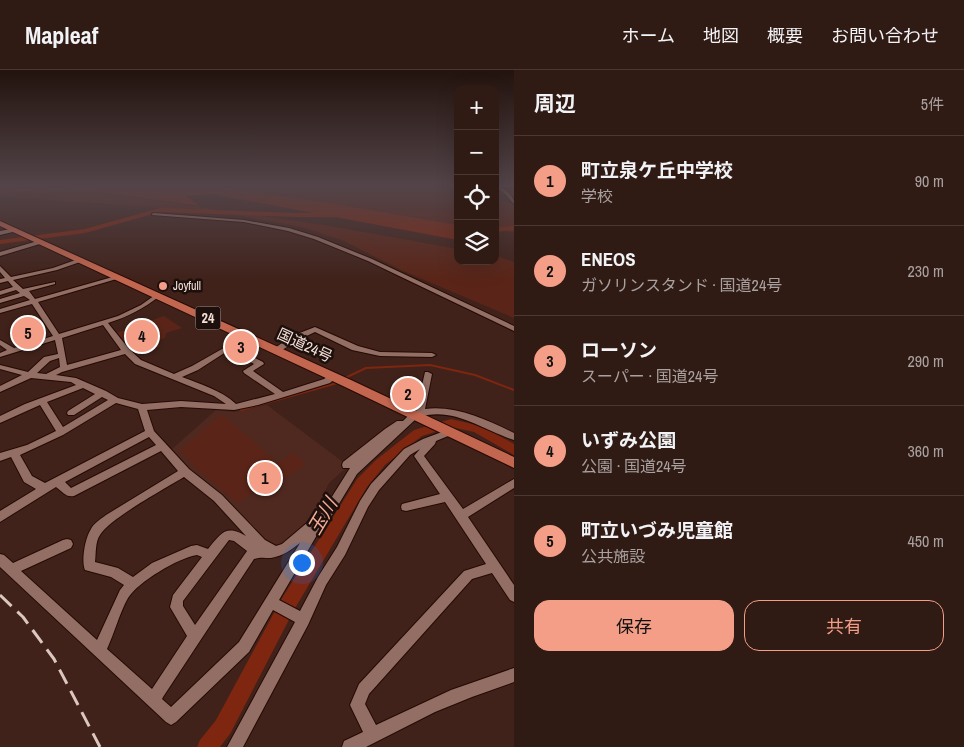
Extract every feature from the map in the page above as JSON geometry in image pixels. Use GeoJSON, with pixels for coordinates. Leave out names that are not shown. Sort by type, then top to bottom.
{"type":"FeatureCollection","features":[{"type":"Feature","properties":{"kind":"highway","name":"国道24号"},"geometry":{"type":"LineString","coordinates":[[0,223],[334,376],[514,464]]}},
{"type":"Feature","properties":{"kind":"street"},"geometry":{"type":"LineString","coordinates":[[174,216],[244,221],[289,230],[316,238],[370,260],[514,330]]}},
{"type":"Feature","properties":{"kind":"street"},"geometry":{"type":"LineString","coordinates":[[0,233],[15,230]]}},
{"type":"Feature","properties":{"kind":"street"},"geometry":{"type":"LineString","coordinates":[[0,254],[41,242]]}},
{"type":"Feature","properties":{"kind":"street"},"geometry":{"type":"LineString","coordinates":[[0,281],[41,272],[81,260]]}},
{"type":"Feature","properties":{"kind":"street"},"geometry":{"type":"LineString","coordinates":[[0,268],[33,301],[58,337],[64,368]]}},
{"type":"Feature","properties":{"kind":"street"},"geometry":{"type":"LineString","coordinates":[[41,272],[62,292]]}},
{"type":"Feature","properties":{"kind":"street"},"geometry":{"type":"LineString","coordinates":[[0,311],[118,277]]}},
{"type":"Feature","properties":{"kind":"street"},"geometry":{"type":"LineString","coordinates":[[0,301],[22,291],[53,283]]}},
{"type":"Feature","properties":{"kind":"street"},"geometry":{"type":"LineString","coordinates":[[0,292],[22,291]]}},
{"type":"Feature","properties":{"kind":"street"},"geometry":{"type":"LineString","coordinates":[[0,355],[130,313],[158,296]]}},
{"type":"Feature","properties":{"kind":"street"},"geometry":{"type":"LineString","coordinates":[[104,322],[126,351],[142,364],[226,398],[234,407]]}},
{"type":"Feature","properties":{"kind":"street"},"geometry":{"type":"LineString","coordinates":[[276,350],[295,338],[315,330],[355,348],[380,354],[432,355]]}},
{"type":"Feature","properties":{"kind":"street"},"geometry":{"type":"LineString","coordinates":[[0,342],[12,350]]}},
{"type":"Feature","properties":{"kind":"street"},"geometry":{"type":"LineString","coordinates":[[174,377],[195,368],[229,347],[260,364],[247,371],[282,395]]}},
{"type":"Feature","properties":{"kind":"street"},"geometry":{"type":"LineString","coordinates":[[47,378],[64,368],[126,351]]}},
{"type":"Feature","properties":{"kind":"street"},"geometry":{"type":"LineString","coordinates":[[0,388],[30,375],[47,359],[62,355]]}},
{"type":"Feature","properties":{"kind":"street"},"geometry":{"type":"LineString","coordinates":[[0,367],[30,375],[73,380],[115,400],[142,407],[181,404],[234,407],[282,395],[327,381],[334,376]]}},
{"type":"Feature","properties":{"kind":"street"},"geometry":{"type":"LineString","coordinates":[[0,559],[171,717],[244,647],[353,471],[405,425],[418,417],[428,374]]}},
{"type":"Feature","properties":{"kind":"street"},"geometry":{"type":"LineString","coordinates":[[0,420],[84,385]]}},
{"type":"Feature","properties":{"kind":"street"},"geometry":{"type":"LineString","coordinates":[[71,413],[103,394]]}},
{"type":"Feature","properties":{"kind":"street"},"geometry":{"type":"LineString","coordinates":[[0,457],[14,453],[61,431],[115,400]]}},
{"type":"Feature","properties":{"kind":"street"},"geometry":{"type":"LineString","coordinates":[[42,401],[61,431]]}},
{"type":"Feature","properties":{"kind":"street"},"geometry":{"type":"LineString","coordinates":[[142,407],[150,432],[185,472],[218,498],[261,544],[276,551]]}},
{"type":"Feature","properties":{"kind":"street"},"geometry":{"type":"LineString","coordinates":[[347,465],[388,431],[400,423],[418,417],[462,415],[514,437]]}},
{"type":"Feature","properties":{"kind":"street"},"geometry":{"type":"LineString","coordinates":[[235,747],[322,581],[341,551],[364,504],[375,487],[408,452],[426,441],[449,431]]}},
{"type":"Feature","properties":{"kind":"street"},"geometry":{"type":"LineString","coordinates":[[0,517],[44,488],[150,432]]}},
{"type":"Feature","properties":{"kind":"street"},"geometry":{"type":"LineString","coordinates":[[436,438],[419,456],[514,596]]}},
{"type":"Feature","properties":{"kind":"street"},"geometry":{"type":"LineString","coordinates":[[57,481],[70,493],[163,446]]}},
{"type":"Feature","properties":{"kind":"street"},"geometry":{"type":"LineString","coordinates":[[14,453],[28,479],[44,488]]}},
{"type":"Feature","properties":{"kind":"street"},"geometry":{"type":"LineString","coordinates":[[133,584],[114,572],[89,566],[90,550],[96,530],[155,489],[185,472]]}},
{"type":"Feature","properties":{"kind":"street"},"geometry":{"type":"LineString","coordinates":[[461,516],[514,484]]}},
{"type":"Feature","properties":{"kind":"street"},"geometry":{"type":"LineString","coordinates":[[406,507],[447,497]]}},
{"type":"Feature","properties":{"kind":"street"},"geometry":{"type":"LineString","coordinates":[[154,701],[158,692],[250,555],[257,552],[271,553],[286,548],[316,520],[322,519]]}},
{"type":"Feature","properties":{"kind":"street"},"geometry":{"type":"LineString","coordinates":[[195,636],[176,607],[176,603],[209,556],[228,534],[238,537],[257,552]]}},
{"type":"Feature","properties":{"kind":"street"},"geometry":{"type":"LineString","coordinates":[[13,569],[68,544]]}},
{"type":"Feature","properties":{"kind":"street"},"geometry":{"type":"LineString","coordinates":[[100,650],[124,594],[133,584],[156,567],[191,550],[197,550],[209,556]]}},
{"type":"Feature","properties":{"kind":"street"},"geometry":{"type":"LineString","coordinates":[[372,734],[357,705],[364,689],[468,575],[495,567]]}},
{"type":"Feature","properties":{"kind":"street"},"geometry":{"type":"LineString","coordinates":[[271,602],[303,620]]}},
{"type":"Feature","properties":{"kind":"street"},"geometry":{"type":"LineString","coordinates":[[350,747],[372,734],[476,687],[514,676]]}},
{"type":"Feature","properties":{"kind":"shaded area"},"geometry":{"type":"Polygon","coordinates":[[[240,216],[258,216],[330,226],[454,248],[454,265],[499,265],[499,256],[514,262],[514,318],[401,270],[344,241],[302,227],[240,216]]]}},
{"type":"Feature","properties":{"kind":"shaded area"},"geometry":{"type":"Polygon","coordinates":[[[327,216],[403,216],[454,224],[454,239],[327,216]]]}},
{"type":"Feature","properties":{"kind":"shaded area"},"geometry":{"type":"Polygon","coordinates":[[[403,216],[454,216],[454,224],[403,216]]]}},
{"type":"Feature","properties":{"kind":"shaded area"},"geometry":{"type":"Polygon","coordinates":[[[499,216],[514,216],[514,232],[499,230],[499,216]]]}},
{"type":"Feature","properties":{"kind":"shaded area"},"geometry":{"type":"Polygon","coordinates":[[[164,316],[182,328],[166,333],[165,338],[157,341],[160,346],[133,355],[116,333],[164,316]]]}},
{"type":"Feature","properties":{"kind":"shaded area"},"geometry":{"type":"Polygon","coordinates":[[[267,405],[343,462],[347,467],[329,483],[318,506],[306,522],[307,525],[281,547],[272,546],[262,541],[188,471],[171,450],[216,410],[234,412],[267,405]]]}},
{"type":"Feature","properties":{"kind":"shaded area"},"geometry":{"type":"Polygon","coordinates":[[[219,416],[224,416],[278,463],[293,453],[306,464],[278,483],[273,479],[237,503],[195,467],[181,450],[219,416]]]}},
{"type":"Feature","properties":{"kind":"building"},"geometry":{"type":"Polygon","coordinates":[[[238,337],[250,343],[246,346],[234,340],[238,337]]]}},
{"type":"Feature","properties":{"kind":"waterway"},"geometry":{"type":"LineString","coordinates":[[0,242],[85,231],[136,216]]}},
{"type":"Feature","properties":{"kind":"waterway"},"geometry":{"type":"LineString","coordinates":[[499,230],[514,228]]}},
{"type":"Feature","properties":{"kind":"waterway"},"geometry":{"type":"LineString","coordinates":[[347,377],[366,368],[430,365],[475,375],[514,390]]}},
{"type":"Feature","properties":{"kind":"waterway"},"geometry":{"type":"LineString","coordinates":[[241,410],[337,383]]}},
{"type":"Feature","properties":{"kind":"waterway","name":"玉川"},"geometry":{"type":"LineString","coordinates":[[207,747],[223,727],[288,604],[362,483],[381,462],[418,433],[451,423],[477,429],[514,450]]}},
{"type":"Feature","properties":{"kind":"railway"},"geometry":{"type":"LineString","coordinates":[[0,595],[23,617],[54,659],[100,747]]}},
{"type":"Feature","properties":{"kind":"place","name":"Joyfull"},"geometry":{"type":"Point","coordinates":[163,286]}},
{"type":"Feature","properties":{"kind":"place","name":"町立いづみ児童館"},"geometry":{"type":"Point","coordinates":[28,333]}},
{"type":"Feature","properties":{"kind":"place","name":"いずみ公園"},"geometry":{"type":"Point","coordinates":[142,336]}},
{"type":"Feature","properties":{"kind":"place","name":"ローソン"},"geometry":{"type":"Point","coordinates":[241,347]}},
{"type":"Feature","properties":{"kind":"place","name":"ENEOS"},"geometry":{"type":"Point","coordinates":[408,394]}},
{"type":"Feature","properties":{"kind":"place","name":"町立泉ケ丘中学校"},"geometry":{"type":"Point","coordinates":[265,478]}}]}
